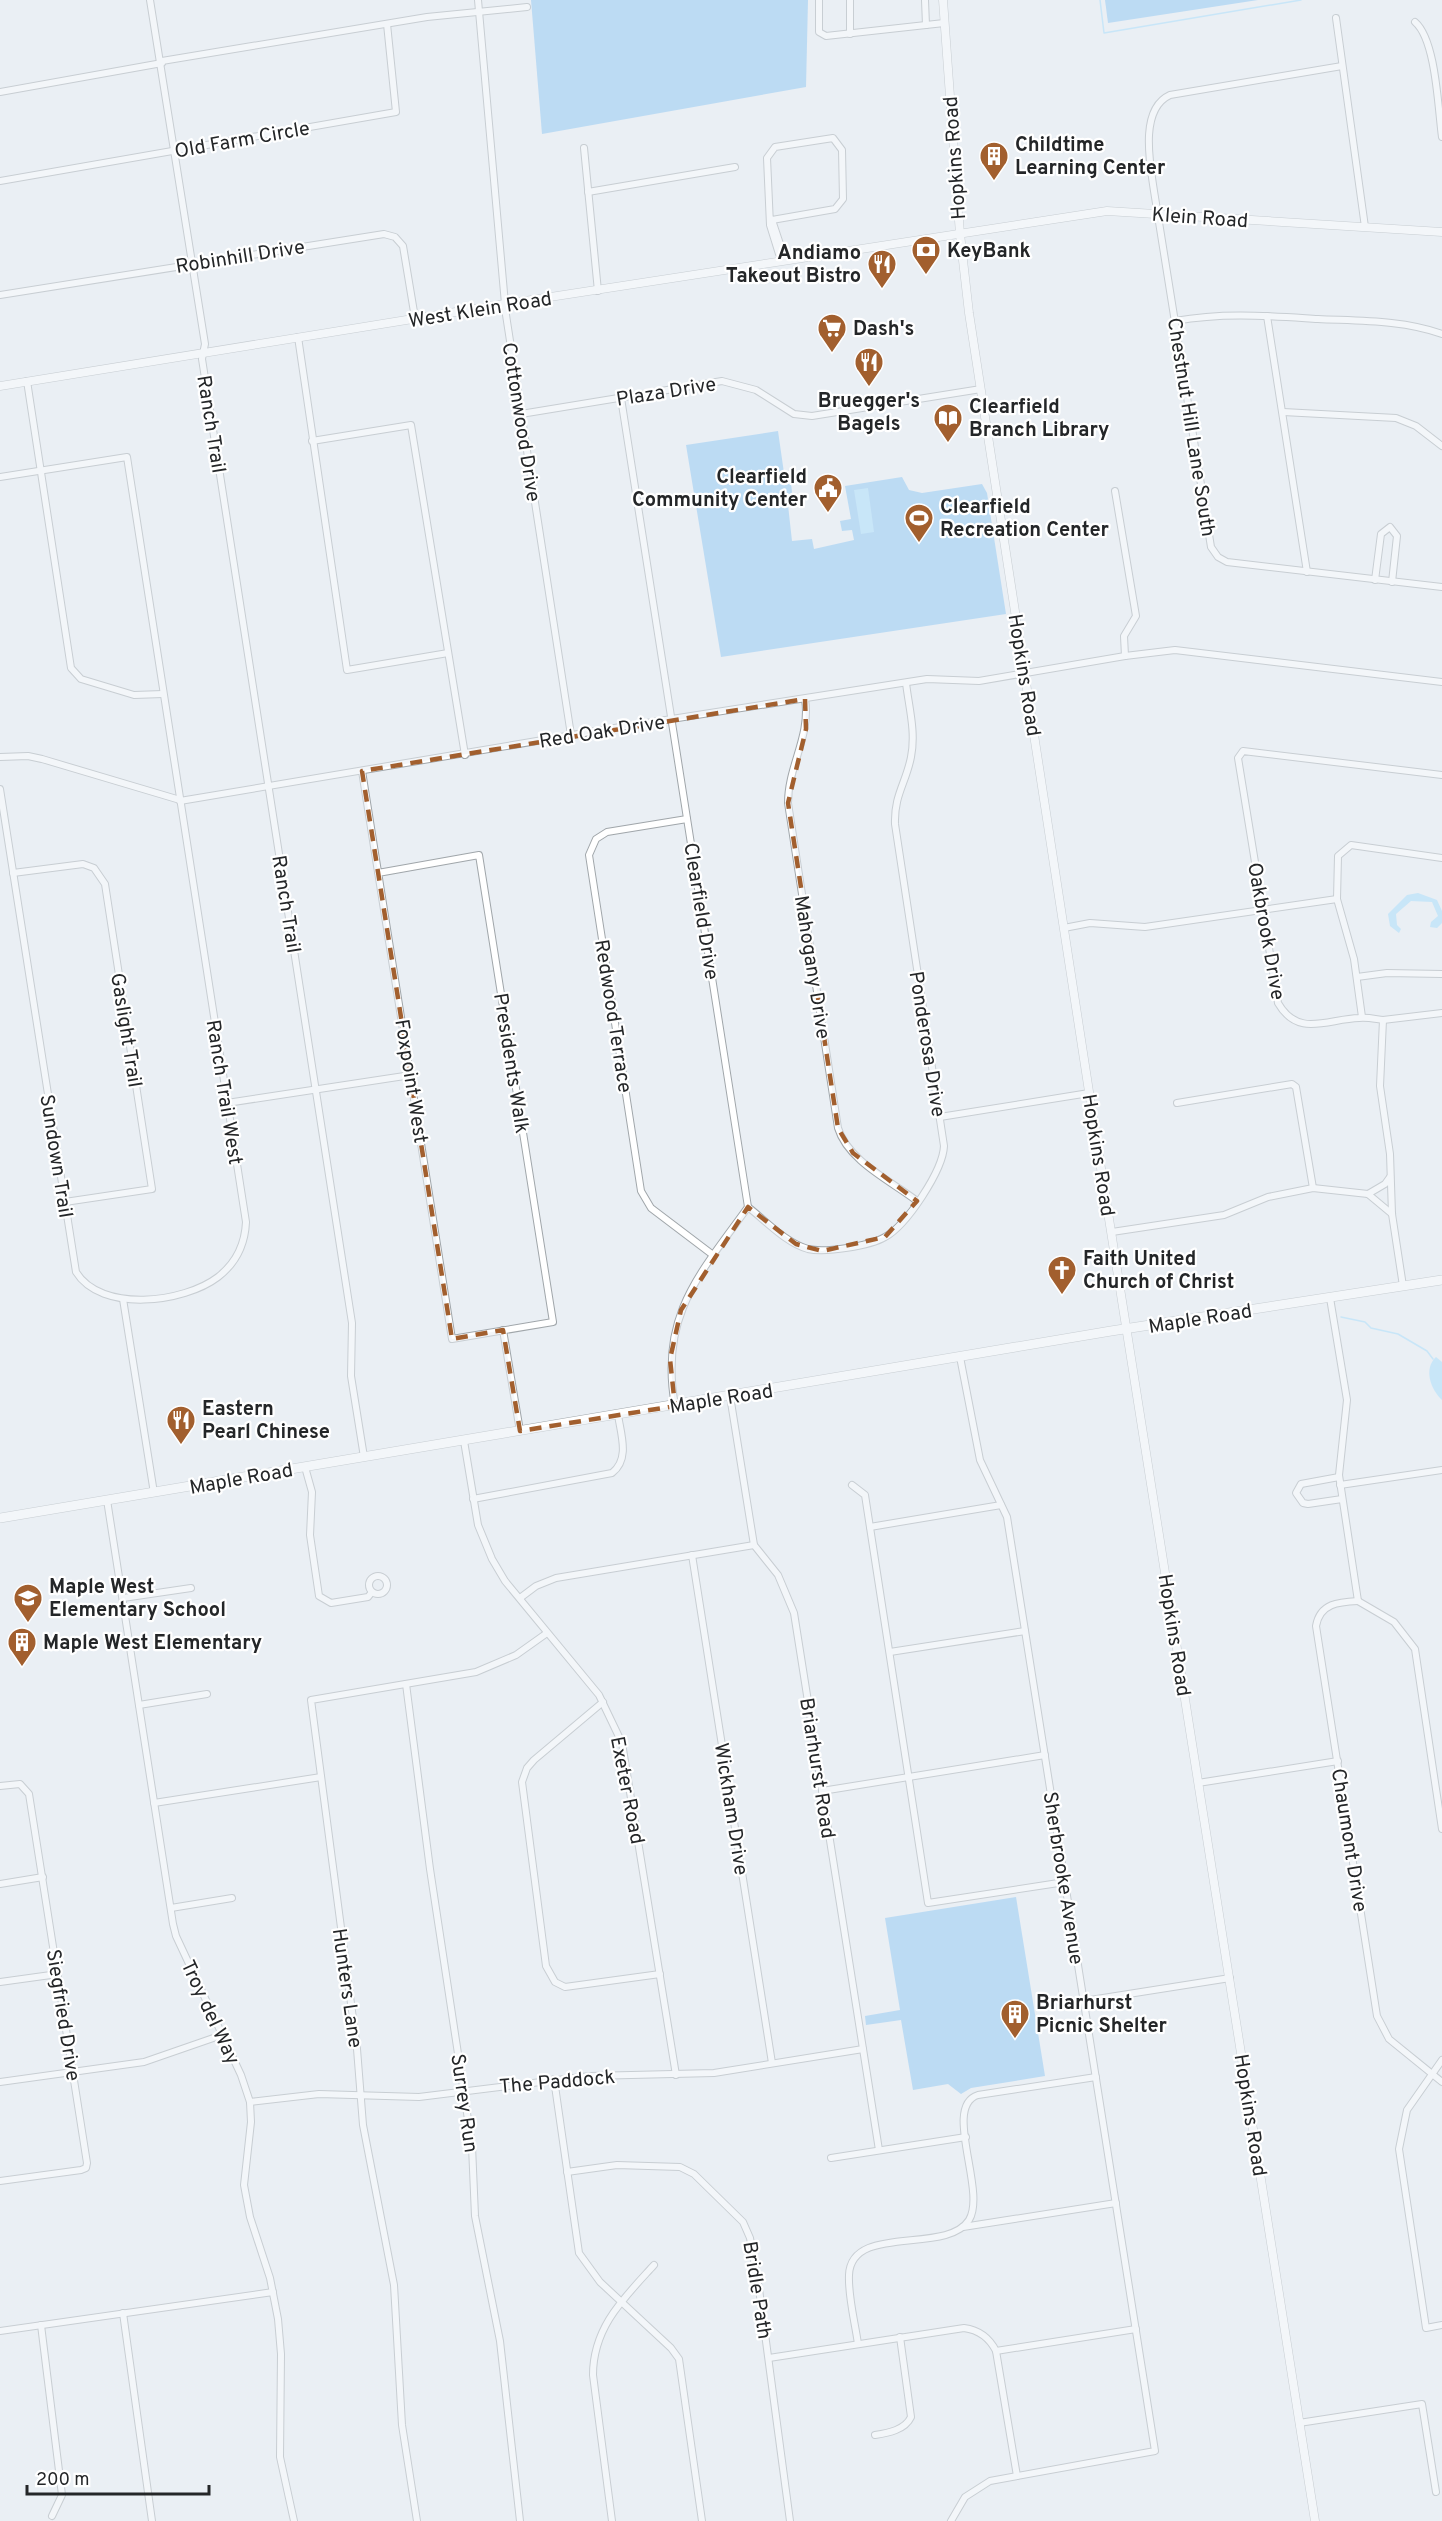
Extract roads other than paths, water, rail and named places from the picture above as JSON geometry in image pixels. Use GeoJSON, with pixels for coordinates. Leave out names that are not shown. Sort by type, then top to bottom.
{"type":"FeatureCollection","features":[{"type":"Feature","properties":{"kind":"main road","name":"Maple Road"},"geometry":{"type":"LineString","coordinates":[[0,1518],[1127,1329],[1442,1280]]}},
{"type":"Feature","properties":{"kind":"street","name":"Ranch Trail"},"geometry":{"type":"LineString","coordinates":[[150,0],[162,62],[193,264],[205,352],[202,360],[352,1323],[351,1376],[364,1457]]}},
{"type":"Feature","properties":{"kind":"street","name":"Cottonwood Drive"},"geometry":{"type":"LineString","coordinates":[[478,0],[505,304],[571,735]]}},
{"type":"Feature","properties":{"kind":"street"},"geometry":{"type":"LineString","coordinates":[[819,0],[819,32],[826,36],[944,22]]}},
{"type":"Feature","properties":{"kind":"street"},"geometry":{"type":"LineString","coordinates":[[850,0],[850,34]]}},
{"type":"Feature","properties":{"kind":"street"},"geometry":{"type":"LineString","coordinates":[[925,0],[926,24]]}},
{"type":"Feature","properties":{"kind":"street","name":"Hopkins Road"},"geometry":{"type":"LineString","coordinates":[[943,0],[960,234],[981,389],[1089,1094],[1315,2521]]}},
{"type":"Feature","properties":{"kind":"street"},"geometry":{"type":"LineString","coordinates":[[0,92],[387,24],[479,11],[527,7]]}},
{"type":"Feature","properties":{"kind":"street"},"geometry":{"type":"LineString","coordinates":[[1336,18],[1365,227]]}},
{"type":"Feature","properties":{"kind":"street"},"geometry":{"type":"LineString","coordinates":[[1415,22],[1422,28],[1428,43],[1442,137]]}},
{"type":"Feature","properties":{"kind":"street","name":"Old Farm Circle"},"geometry":{"type":"LineString","coordinates":[[0,181],[396,112],[387,24]]}},
{"type":"Feature","properties":{"kind":"street","name":"Chestnut Hill Lane South"},"geometry":{"type":"LineString","coordinates":[[1342,66],[1170,95],[1161,100],[1152,119],[1150,143],[1158,214],[1214,552],[1227,562],[1442,587]]}},
{"type":"Feature","properties":{"kind":"street"},"geometry":{"type":"LineString","coordinates":[[772,220],[835,209],[843,199],[842,150],[833,138],[775,147],[767,158],[771,225],[780,257]]}},
{"type":"Feature","properties":{"kind":"street"},"geometry":{"type":"LineString","coordinates":[[584,148],[598,291]]}},
{"type":"Feature","properties":{"kind":"street"},"geometry":{"type":"LineString","coordinates":[[588,192],[735,167]]}},
{"type":"Feature","properties":{"kind":"street","name":"Klein Road"},"geometry":{"type":"LineString","coordinates":[[960,234],[1107,211],[1442,232]]}},
{"type":"Feature","properties":{"kind":"street","name":"Robinhill Drive"},"geometry":{"type":"LineString","coordinates":[[0,295],[390,234],[403,246],[415,318]]}},
{"type":"Feature","properties":{"kind":"street","name":"West Klein Road"},"geometry":{"type":"LineString","coordinates":[[0,386],[415,318],[598,291],[780,257],[960,234]]}},
{"type":"Feature","properties":{"kind":"street"},"geometry":{"type":"LineString","coordinates":[[1175,321],[1219,314],[1267,316],[1410,326],[1442,334]]}},
{"type":"Feature","properties":{"kind":"street"},"geometry":{"type":"LineString","coordinates":[[1267,316],[1307,572]]}},
{"type":"Feature","properties":{"kind":"street"},"geometry":{"type":"LineString","coordinates":[[298,337],[347,670],[448,653]]}},
{"type":"Feature","properties":{"kind":"street"},"geometry":{"type":"LineString","coordinates":[[27,381],[69,661],[74,673],[81,679],[134,695],[163,693]]}},
{"type":"Feature","properties":{"kind":"street","name":"Plaza Drive"},"geometry":{"type":"LineString","coordinates":[[521,414],[722,381],[756,390],[794,414],[812,416],[981,389]]}},
{"type":"Feature","properties":{"kind":"street","name":"Clearfield Drive"},"geometry":{"type":"LineString","coordinates":[[621,398],[748,1207]]}},
{"type":"Feature","properties":{"kind":"street"},"geometry":{"type":"LineString","coordinates":[[1282,412],[1396,418],[1416,426],[1442,446]]}},
{"type":"Feature","properties":{"kind":"street"},"geometry":{"type":"LineString","coordinates":[[312,441],[411,424],[465,755]]}},
{"type":"Feature","properties":{"kind":"street","name":"Ranch Trail West"},"geometry":{"type":"LineString","coordinates":[[40,471],[127,457],[246,1221],[238,1254],[225,1271],[200,1288],[169,1296],[123,1299]]}},
{"type":"Feature","properties":{"kind":"street"},"geometry":{"type":"LineString","coordinates":[[0,477],[40,471]]}},
{"type":"Feature","properties":{"kind":"street"},"geometry":{"type":"LineString","coordinates":[[1115,490],[1136,616],[1124,636],[1125,656]]}},
{"type":"Feature","properties":{"kind":"street"},"geometry":{"type":"LineString","coordinates":[[1375,580],[1381,534],[1389,527],[1397,536],[1392,582]]}},
{"type":"Feature","properties":{"kind":"street","name":"Red Oak Drive"},"geometry":{"type":"LineString","coordinates":[[0,757],[28,756],[42,759],[180,801],[465,755],[571,735],[906,683],[941,679],[979,681],[1125,656],[1175,650],[1442,682]]}},
{"type":"Feature","properties":{"kind":"street","name":"Ponderosa Drive"},"geometry":{"type":"LineString","coordinates":[[748,1207],[796,1244],[812,1250],[826,1251],[885,1237],[897,1229],[938,1172],[943,1157],[940,1117],[895,824],[895,804],[911,761],[914,734],[906,683]]}},
{"type":"Feature","properties":{"kind":"street","name":"Mahogany Drive"},"geometry":{"type":"LineString","coordinates":[[805,699],[806,729],[789,782],[788,803],[838,1128],[853,1153],[917,1201]]}},
{"type":"Feature","properties":{"kind":"street","name":"Oakbrook Drive"},"geometry":{"type":"LineString","coordinates":[[1442,775],[1243,751],[1238,758],[1276,998],[1287,1018],[1304,1025],[1362,1017],[1383,1020],[1442,1013]]}},
{"type":"Feature","properties":{"kind":"street","name":"Foxpoint West"},"geometry":{"type":"LineString","coordinates":[[362,771],[452,1339],[503,1330]]}},
{"type":"Feature","properties":{"kind":"street","name":"Sundown Trail"},"geometry":{"type":"LineString","coordinates":[[0,789],[76,1272],[85,1285],[98,1293],[123,1299]]}},
{"type":"Feature","properties":{"kind":"street","name":"Redwood Terrace"},"geometry":{"type":"LineString","coordinates":[[687,819],[607,832],[596,839],[589,855],[641,1191],[651,1208],[713,1255]]}},
{"type":"Feature","properties":{"kind":"street"},"geometry":{"type":"LineString","coordinates":[[1362,1017],[1357,977],[1337,899],[1338,856],[1352,845],[1442,858]]}},
{"type":"Feature","properties":{"kind":"street","name":"Presidents Walk"},"geometry":{"type":"LineString","coordinates":[[378,873],[478,855],[553,1322],[503,1330]]}},
{"type":"Feature","properties":{"kind":"street","name":"Gaslight Trail"},"geometry":{"type":"LineString","coordinates":[[13,873],[83,864],[98,872],[105,884],[124,1005],[152,1189],[64,1202]]}},
{"type":"Feature","properties":{"kind":"street"},"geometry":{"type":"LineString","coordinates":[[1064,928],[1090,923],[1145,927],[1337,899]]}},
{"type":"Feature","properties":{"kind":"street"},"geometry":{"type":"LineString","coordinates":[[1357,977],[1387,973],[1442,974]]}},
{"type":"Feature","properties":{"kind":"street"},"geometry":{"type":"LineString","coordinates":[[1383,1020],[1379,1073],[1390,1154],[1392,1214],[1403,1286]]}},
{"type":"Feature","properties":{"kind":"street"},"geometry":{"type":"LineString","coordinates":[[227,1103],[411,1075]]}},
{"type":"Feature","properties":{"kind":"street"},"geometry":{"type":"LineString","coordinates":[[1177,1103],[1292,1084],[1296,1087],[1313,1188]]}},
{"type":"Feature","properties":{"kind":"street"},"geometry":{"type":"LineString","coordinates":[[940,1117],[1089,1094]]}},
{"type":"Feature","properties":{"kind":"street"},"geometry":{"type":"LineString","coordinates":[[1368,1194],[1385,1184],[1390,1176]]}},
{"type":"Feature","properties":{"kind":"street"},"geometry":{"type":"LineString","coordinates":[[1112,1232],[1224,1215],[1268,1197],[1313,1188],[1368,1194],[1392,1214]]}},
{"type":"Feature","properties":{"kind":"street"},"geometry":{"type":"LineString","coordinates":[[675,1406],[670,1359],[675,1327],[688,1293],[748,1207]]}},
{"type":"Feature","properties":{"kind":"street"},"geometry":{"type":"LineString","coordinates":[[1330,1298],[1347,1400],[1340,1477],[1341,1499],[1358,1600],[1394,1622],[1414,1649],[1442,1829]]}},
{"type":"Feature","properties":{"kind":"street"},"geometry":{"type":"LineString","coordinates":[[123,1299],[154,1492]]}},
{"type":"Feature","properties":{"kind":"street"},"geometry":{"type":"LineString","coordinates":[[503,1330],[520,1431]]}},
{"type":"Feature","properties":{"kind":"street","name":"Sherbrooke Avenue"},"geometry":{"type":"LineString","coordinates":[[960,1357],[980,1460],[1006,1517],[1155,2451],[1017,2476]]}},
{"type":"Feature","properties":{"kind":"street","name":"Briarhurst Road"},"geometry":{"type":"LineString","coordinates":[[730,1396],[754,1545],[778,1575],[791,1602],[879,2150]]}},
{"type":"Feature","properties":{"kind":"street"},"geometry":{"type":"LineString","coordinates":[[473,1499],[612,1473],[620,1465],[624,1455],[618,1415]]}},
{"type":"Feature","properties":{"kind":"street","name":"Exeter Road"},"geometry":{"type":"LineString","coordinates":[[464,1441],[478,1526],[492,1559],[547,1633],[603,1702],[617,1730],[625,1756],[676,2075]]}},
{"type":"Feature","properties":{"kind":"street"},"geometry":{"type":"LineString","coordinates":[[305,1467],[312,1492],[310,1535],[319,1596],[331,1603],[368,1597],[372,1592]]}},
{"type":"Feature","properties":{"kind":"street"},"geometry":{"type":"LineString","coordinates":[[1340,1485],[1442,1470]]}},
{"type":"Feature","properties":{"kind":"street"},"geometry":{"type":"LineString","coordinates":[[1340,1477],[1301,1484],[1296,1493],[1303,1503],[1308,1504],[1341,1499]]}},
{"type":"Feature","properties":{"kind":"street"},"geometry":{"type":"LineString","coordinates":[[852,1485],[865,1495],[928,1903],[1065,1882]]}},
{"type":"Feature","properties":{"kind":"street","name":"Troy del Way"},"geometry":{"type":"LineString","coordinates":[[108,1500],[176,1936],[250,2102],[251,2122],[244,2185],[250,2217],[273,2292],[282,2354],[280,2457],[294,2521]]}},
{"type":"Feature","properties":{"kind":"street"},"geometry":{"type":"LineString","coordinates":[[870,1527],[1001,1505]]}},
{"type":"Feature","properties":{"kind":"street"},"geometry":{"type":"LineString","coordinates":[[520,1598],[536,1586],[556,1578],[754,1545]]}},
{"type":"Feature","properties":{"kind":"street","name":"Wickham Drive"},"geometry":{"type":"LineString","coordinates":[[692,1555],[772,2063]]}},
{"type":"Feature","properties":{"kind":"street"},"geometry":{"type":"LineString","coordinates":[[123,1598],[191,1588]]}},
{"type":"Feature","properties":{"kind":"street","name":"Chaumont Drive"},"geometry":{"type":"LineString","coordinates":[[1358,1600],[1327,1606],[1320,1614],[1316,1626],[1377,2016],[1389,2039],[1442,2082]]}},
{"type":"Feature","properties":{"kind":"street"},"geometry":{"type":"LineString","coordinates":[[890,1652],[1025,1630]]}},
{"type":"Feature","properties":{"kind":"street","name":"Hunters Lane"},"geometry":{"type":"LineString","coordinates":[[417,2521],[402,2425],[394,2285],[363,2125],[357,2049],[311,1700],[490,1667],[516,1655],[547,1633]]}},
{"type":"Feature","properties":{"kind":"street","name":"Surrey Run"},"geometry":{"type":"LineString","coordinates":[[406,1684],[430,1869],[472,2146],[475,2216],[500,2341],[520,2521]]}},
{"type":"Feature","properties":{"kind":"street"},"geometry":{"type":"LineString","coordinates":[[139,1705],[207,1694]]}},
{"type":"Feature","properties":{"kind":"street"},"geometry":{"type":"LineString","coordinates":[[603,1702],[534,1760],[522,1782],[546,1966],[555,1982],[565,1987],[660,1974]]}},
{"type":"Feature","properties":{"kind":"street"},"geometry":{"type":"LineString","coordinates":[[822,1791],[1045,1755]]}},
{"type":"Feature","properties":{"kind":"street"},"geometry":{"type":"LineString","coordinates":[[1198,1783],[1338,1761]]}},
{"type":"Feature","properties":{"kind":"street"},"geometry":{"type":"LineString","coordinates":[[154,1803],[321,1777]]}},
{"type":"Feature","properties":{"kind":"street","name":"Siegfried Drive"},"geometry":{"type":"LineString","coordinates":[[0,1786],[15,1784],[24,1786],[29,1794],[86,2168],[0,2181]]}},
{"type":"Feature","properties":{"kind":"street"},"geometry":{"type":"LineString","coordinates":[[0,1884],[43,1877]]}},
{"type":"Feature","properties":{"kind":"street"},"geometry":{"type":"LineString","coordinates":[[171,1908],[232,1898]]}},
{"type":"Feature","properties":{"kind":"street"},"geometry":{"type":"LineString","coordinates":[[0,1982],[58,1974]]}},
{"type":"Feature","properties":{"kind":"street"},"geometry":{"type":"LineString","coordinates":[[1084,2001],[1230,1978]]}},
{"type":"Feature","properties":{"kind":"street"},"geometry":{"type":"LineString","coordinates":[[0,2082],[144,2062],[222,2035]]}},
{"type":"Feature","properties":{"kind":"street","name":"The Paddock"},"geometry":{"type":"LineString","coordinates":[[250,2102],[319,2094],[419,2097],[554,2079],[608,2075],[714,2073],[863,2049]]}},
{"type":"Feature","properties":{"kind":"street"},"geometry":{"type":"LineString","coordinates":[[1442,2060],[1412,2101],[1403,2120],[1400,2159],[1426,2328],[1442,2325]]}},
{"type":"Feature","properties":{"kind":"street"},"geometry":{"type":"LineString","coordinates":[[963,2227],[971,2216],[974,2201],[963,2108],[973,2097],[1096,2077]]}},
{"type":"Feature","properties":{"kind":"street"},"geometry":{"type":"LineString","coordinates":[[554,2079],[579,2253],[591,2271],[671,2348],[679,2359],[702,2521]]}},
{"type":"Feature","properties":{"kind":"street"},"geometry":{"type":"LineString","coordinates":[[831,2158],[966,2137]]}},
{"type":"Feature","properties":{"kind":"street","name":"Bridle Path"},"geometry":{"type":"LineString","coordinates":[[567,2172],[617,2165],[669,2166],[687,2170],[717,2195],[743,2222],[750,2238],[769,2358],[790,2521]]}},
{"type":"Feature","properties":{"kind":"street"},"geometry":{"type":"LineString","coordinates":[[858,2344],[849,2277],[856,2258],[874,2246],[951,2234],[963,2227],[1116,2203]]}},
{"type":"Feature","properties":{"kind":"street"},"geometry":{"type":"LineString","coordinates":[[612,2521],[593,2362],[600,2331],[621,2301],[654,2265]]}},
{"type":"Feature","properties":{"kind":"street"},"geometry":{"type":"LineString","coordinates":[[0,2331],[273,2292]]}},
{"type":"Feature","properties":{"kind":"street"},"geometry":{"type":"LineString","coordinates":[[123,2313],[152,2521]]}},
{"type":"Feature","properties":{"kind":"street"},"geometry":{"type":"LineString","coordinates":[[41,2325],[62,2495],[52,2516]]}},
{"type":"Feature","properties":{"kind":"street"},"geometry":{"type":"LineString","coordinates":[[769,2358],[971,2328],[989,2339],[996,2351],[1017,2476],[990,2481],[974,2489],[960,2504],[951,2521]]}},
{"type":"Feature","properties":{"kind":"street"},"geometry":{"type":"LineString","coordinates":[[996,2351],[1136,2329]]}},
{"type":"Feature","properties":{"kind":"street"},"geometry":{"type":"LineString","coordinates":[[875,2435],[889,2433],[906,2425],[911,2417],[900,2337]]}},
{"type":"Feature","properties":{"kind":"street"},"geometry":{"type":"LineString","coordinates":[[1299,2423],[1422,2404],[1436,2492]]}},
{"type":"Feature","properties":{"kind":"waterway"},"geometry":{"type":"LineString","coordinates":[[1100,0],[1104,33],[1301,0]]}},
{"type":"Feature","properties":{"kind":"waterway"},"geometry":{"type":"LineString","coordinates":[[1341,1317],[1365,1322],[1371,1328],[1398,1334],[1427,1351],[1433,1359]]}},
{"type":"Feature","properties":{"kind":"place","name":"Childtime Learning Center"},"geometry":{"type":"Point","coordinates":[994,182]}},
{"type":"Feature","properties":{"kind":"place","name":"KeyBank"},"geometry":{"type":"Point","coordinates":[926,276]}},
{"type":"Feature","properties":{"kind":"place","name":"Andiamo Takeout Bistro"},"geometry":{"type":"Point","coordinates":[882,290]}},
{"type":"Feature","properties":{"kind":"place","name":"Dash's"},"geometry":{"type":"Point","coordinates":[832,354]}},
{"type":"Feature","properties":{"kind":"place","name":"Bruegger's Bagels"},"geometry":{"type":"Point","coordinates":[869,388]}},
{"type":"Feature","properties":{"kind":"place","name":"Clearfield Branch Library"},"geometry":{"type":"Point","coordinates":[948,444]}},
{"type":"Feature","properties":{"kind":"place","name":"Clearfield Community Center"},"geometry":{"type":"Point","coordinates":[828,514]}},
{"type":"Feature","properties":{"kind":"place","name":"Clearfield Recreation Center"},"geometry":{"type":"Point","coordinates":[919,544]}},
{"type":"Feature","properties":{"kind":"place","name":"Faith United Church of Christ"},"geometry":{"type":"Point","coordinates":[1062,1296]}},
{"type":"Feature","properties":{"kind":"place","name":"Eastern Pearl Chinese"},"geometry":{"type":"Point","coordinates":[181,1446]}},
{"type":"Feature","properties":{"kind":"place","name":"Maple West Elementary School"},"geometry":{"type":"Point","coordinates":[28,1624]}},
{"type":"Feature","properties":{"kind":"place","name":"Maple West Elementary"},"geometry":{"type":"Point","coordinates":[22,1668]}},
{"type":"Feature","properties":{"kind":"place","name":"Briarhurst Picnic Shelter"},"geometry":{"type":"Point","coordinates":[1015,2040]}}]}
